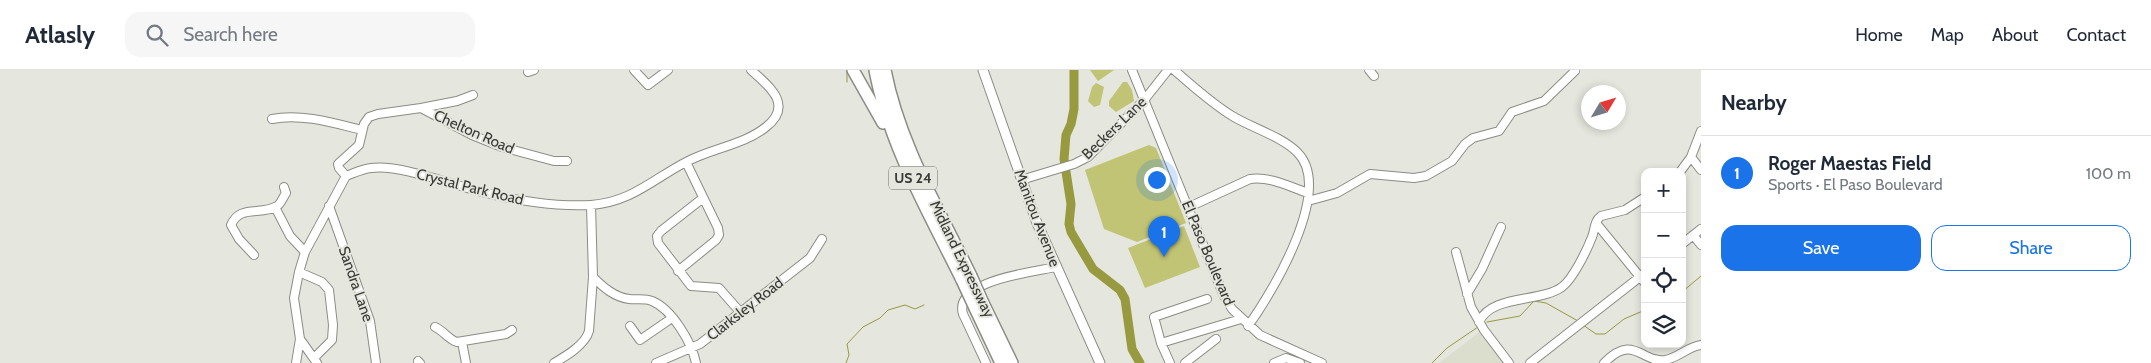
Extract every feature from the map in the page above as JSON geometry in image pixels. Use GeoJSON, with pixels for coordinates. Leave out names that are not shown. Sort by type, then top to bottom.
{"type":"FeatureCollection","features":[{"type":"Feature","properties":{"kind":"highway"},"geometry":{"type":"LineString","coordinates":[[853,70],[874,105],[925,204]]}},
{"type":"Feature","properties":{"kind":"highway","name":"Midland Expressway"},"geometry":{"type":"LineString","coordinates":[[875,70],[887,118],[925,204],[966,278]]}},
{"type":"Feature","properties":{"kind":"highway","name":"Midland Expressway"},"geometry":{"type":"LineString","coordinates":[[885,70],[893,102],[906,140],[966,278],[1012,363]]}},
{"type":"Feature","properties":{"kind":"highway","name":"Midland Expressway"},"geometry":{"type":"LineString","coordinates":[[979,305],[1001,363]]}},
{"type":"Feature","properties":{"kind":"main road","name":"Manitou Avenue"},"geometry":{"type":"LineString","coordinates":[[983,70],[1021,180],[1056,267],[1100,363]]}},
{"type":"Feature","properties":{"kind":"street"},"geometry":{"type":"LineString","coordinates":[[634,70],[648,85],[668,70]]}},
{"type":"Feature","properties":{"kind":"street","name":"Crystal Park Road"},"geometry":{"type":"LineString","coordinates":[[346,176],[371,168],[383,168],[420,175],[514,200],[591,205],[629,196],[686,162],[758,133],[774,119],[778,109],[778,99],[766,83],[751,70]]}},
{"type":"Feature","properties":{"kind":"street","name":"El Paso Boulevard"},"geometry":{"type":"LineString","coordinates":[[1132,70],[1224,296],[1241,319],[1266,339],[1322,363]]}},
{"type":"Feature","properties":{"kind":"street","name":"Beckers Lane"},"geometry":{"type":"LineString","coordinates":[[1021,180],[1074,164],[1090,155],[1145,99],[1168,70]]}},
{"type":"Feature","properties":{"kind":"street"},"geometry":{"type":"LineString","coordinates":[[1174,70],[1210,101],[1233,116],[1294,149],[1301,156],[1305,165],[1308,197],[1300,230],[1268,298],[1248,326]]}},
{"type":"Feature","properties":{"kind":"street"},"geometry":{"type":"LineString","coordinates":[[1189,207],[1250,179],[1257,178],[1270,180],[1308,197],[1337,193],[1370,174],[1418,178],[1435,172],[1452,161],[1468,141],[1473,138],[1499,131],[1512,112],[1544,101],[1575,71]]}},
{"type":"Feature","properties":{"kind":"street"},"geometry":{"type":"LineString","coordinates":[[421,108],[457,101],[473,95]]}},
{"type":"Feature","properties":{"kind":"street","name":"Chelton Road"},"geometry":{"type":"LineString","coordinates":[[362,130],[367,120],[372,116],[421,108],[472,135],[502,147],[554,161],[567,161]]}},
{"type":"Feature","properties":{"kind":"street"},"geometry":{"type":"LineString","coordinates":[[272,120],[287,117],[334,123],[362,130],[359,145],[338,164],[346,176],[305,252],[299,272],[294,298],[300,339],[296,363]]}},
{"type":"Feature","properties":{"kind":"street"},"geometry":{"type":"LineString","coordinates":[[1683,168],[1691,157],[1701,131]]}},
{"type":"Feature","properties":{"kind":"street"},"geometry":{"type":"LineString","coordinates":[[1691,157],[1701,170]]}},
{"type":"Feature","properties":{"kind":"street"},"geometry":{"type":"LineString","coordinates":[[678,271],[716,240],[719,235],[718,228],[686,162]]}},
{"type":"Feature","properties":{"kind":"street"},"geometry":{"type":"LineString","coordinates":[[254,255],[233,232],[231,225],[233,219],[246,211],[279,205],[286,193],[284,187]]}},
{"type":"Feature","properties":{"kind":"street"},"geometry":{"type":"LineString","coordinates":[[703,198],[660,231],[657,236],[658,243],[691,286],[722,289],[740,313]]}},
{"type":"Feature","properties":{"kind":"street"},"geometry":{"type":"LineString","coordinates":[[1479,322],[1488,310],[1552,292],[1564,286],[1571,276],[1601,216],[1630,208],[1641,200]]}},
{"type":"Feature","properties":{"kind":"street"},"geometry":{"type":"LineString","coordinates":[[554,363],[588,336],[592,277],[591,205]]}},
{"type":"Feature","properties":{"kind":"street","name":"Sandra Lane"},"geometry":{"type":"LineString","coordinates":[[329,206],[370,321],[376,363]]}},
{"type":"Feature","properties":{"kind":"street"},"geometry":{"type":"LineString","coordinates":[[275,207],[290,236],[305,252]]}},
{"type":"Feature","properties":{"kind":"street"},"geometry":{"type":"LineString","coordinates":[[1596,223],[1641,276]]}},
{"type":"Feature","properties":{"kind":"street"},"geometry":{"type":"LineString","coordinates":[[1466,294],[1491,252],[1501,227]]}},
{"type":"Feature","properties":{"kind":"street"},"geometry":{"type":"LineString","coordinates":[[1686,241],[1701,229]]}},
{"type":"Feature","properties":{"kind":"street"},"geometry":{"type":"LineString","coordinates":[[1694,235],[1701,245]]}},
{"type":"Feature","properties":{"kind":"street","name":"Clarksley Road"},"geometry":{"type":"LineString","coordinates":[[656,363],[692,348],[740,313],[810,258],[822,239]]}},
{"type":"Feature","properties":{"kind":"street"},"geometry":{"type":"LineString","coordinates":[[1456,252],[1466,294],[1479,322],[1509,363]]}},
{"type":"Feature","properties":{"kind":"street"},"geometry":{"type":"LineString","coordinates":[[986,363],[963,314],[962,305],[965,297],[1005,277],[1056,267]]}},
{"type":"Feature","properties":{"kind":"street"},"geometry":{"type":"LineString","coordinates":[[299,272],[322,282],[329,290],[334,326],[332,340],[316,361],[300,339]]}},
{"type":"Feature","properties":{"kind":"street"},"geometry":{"type":"LineString","coordinates":[[592,277],[606,289],[620,296],[648,299],[657,303],[672,318],[692,348],[696,363]]}},
{"type":"Feature","properties":{"kind":"street"},"geometry":{"type":"LineString","coordinates":[[1530,363],[1641,279]]}},
{"type":"Feature","properties":{"kind":"street"},"geometry":{"type":"LineString","coordinates":[[1170,363],[1161,343],[1154,317],[1207,299]]}},
{"type":"Feature","properties":{"kind":"street"},"geometry":{"type":"LineString","coordinates":[[630,326],[640,340],[672,318]]}},
{"type":"Feature","properties":{"kind":"street"},"geometry":{"type":"LineString","coordinates":[[1161,343],[1241,319]]}},
{"type":"Feature","properties":{"kind":"street"},"geometry":{"type":"LineString","coordinates":[[435,327],[442,330],[454,341],[462,342],[506,334],[512,330]]}},
{"type":"Feature","properties":{"kind":"street"},"geometry":{"type":"LineString","coordinates":[[1185,363],[1216,339]]}},
{"type":"Feature","properties":{"kind":"street"},"geometry":{"type":"LineString","coordinates":[[462,342],[466,363]]}},
{"type":"Feature","properties":{"kind":"street"},"geometry":{"type":"LineString","coordinates":[[1604,363],[1624,350],[1635,350],[1655,359],[1664,360],[1691,347],[1701,345]]}},
{"type":"Feature","properties":{"kind":"street"},"geometry":{"type":"LineString","coordinates":[[1274,363],[1286,358],[1300,363]]}},
{"type":"Feature","properties":{"kind":"shaded area"},"geometry":{"type":"Polygon","coordinates":[[[1481,331],[1505,363],[1439,363],[1481,331]]]}},
{"type":"Feature","properties":{"kind":"green space"},"geometry":{"type":"Polygon","coordinates":[[[1090,70],[1114,70],[1098,81],[1090,70]]]}},
{"type":"Feature","properties":{"kind":"green space"},"geometry":{"type":"Polygon","coordinates":[[[1123,82],[1127,82],[1132,90],[1134,101],[1116,112],[1109,106],[1109,101],[1123,82]]]}},
{"type":"Feature","properties":{"kind":"green space"},"geometry":{"type":"Polygon","coordinates":[[[1096,83],[1104,87],[1100,105],[1094,107],[1088,101],[1092,87],[1096,83]]]}},
{"type":"Feature","properties":{"kind":"green space"},"geometry":{"type":"Polygon","coordinates":[[[1149,145],[1156,148],[1186,223],[1137,242],[1104,229],[1085,170],[1149,145]]]}},
{"type":"Feature","properties":{"kind":"green space"},"geometry":{"type":"Polygon","coordinates":[[[1184,226],[1200,267],[1145,288],[1128,248],[1184,226]]]}},
{"type":"Feature","properties":{"kind":"waterway"},"geometry":{"type":"LineString","coordinates":[[1074,70],[1074,109],[1071,124],[1066,135],[1064,159],[1071,204],[1069,224],[1071,232],[1093,269],[1120,290],[1125,299],[1132,349],[1140,363]]}},
{"type":"Feature","properties":{"kind":"waterway"},"geometry":{"type":"LineString","coordinates":[[847,71],[847,82]]}},
{"type":"Feature","properties":{"kind":"waterway"},"geometry":{"type":"LineString","coordinates":[[1686,289],[1701,276]]}},
{"type":"Feature","properties":{"kind":"waterway"},"geometry":{"type":"LineString","coordinates":[[1487,322],[1520,316],[1534,301],[1546,303],[1578,321]]}},
{"type":"Feature","properties":{"kind":"waterway"},"geometry":{"type":"LineString","coordinates":[[846,363],[849,355],[847,344],[863,327],[880,318],[888,310],[905,305],[915,309],[924,305]]}},
{"type":"Feature","properties":{"kind":"waterway"},"geometry":{"type":"LineString","coordinates":[[1583,325],[1596,334],[1605,334],[1624,319],[1641,312]]}},
{"type":"Feature","properties":{"kind":"waterway"},"geometry":{"type":"LineString","coordinates":[[1432,363],[1447,348],[1478,327]]}},
{"type":"Feature","properties":{"kind":"place","name":"Roger Maestas Field"},"geometry":{"type":"Point","coordinates":[1164,257]}}]}
